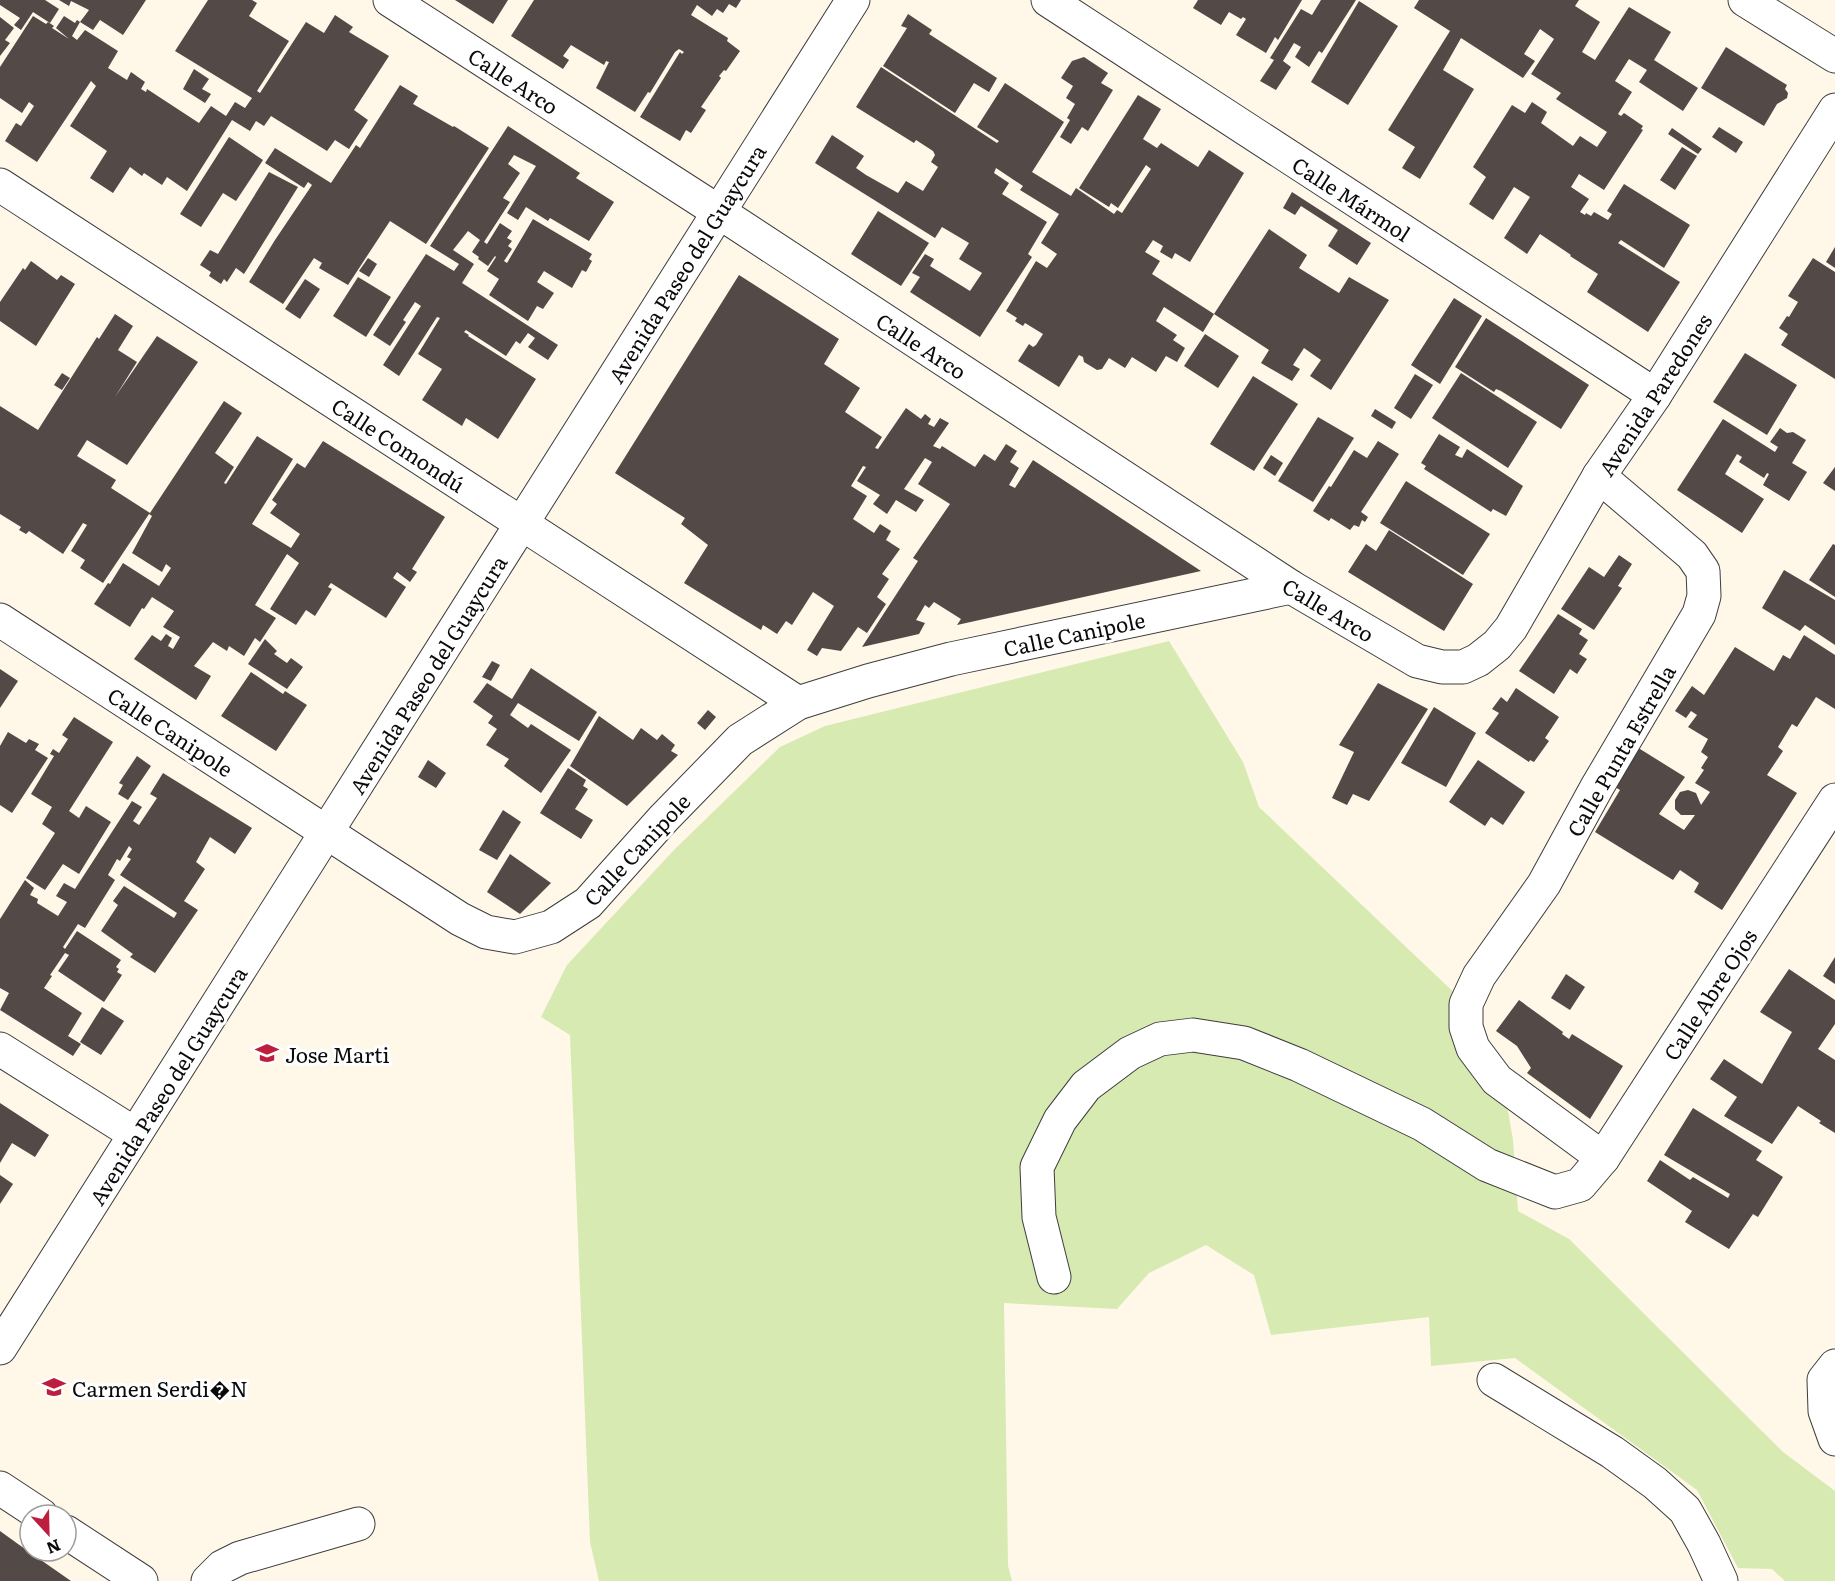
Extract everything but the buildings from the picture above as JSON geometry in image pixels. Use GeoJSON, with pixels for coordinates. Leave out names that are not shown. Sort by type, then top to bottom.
{"type":"FeatureCollection","features":[{"type":"Feature","properties":{"kind":"street","name":"Calle Arco"},"geometry":{"type":"LineString","coordinates":[[390,0],[719,212],[1291,587],[1417,661],[1442,667],[1463,667]]}},
{"type":"Feature","properties":{"kind":"street","name":"Avenida Paseo del Guaycura"},"geometry":{"type":"LineString","coordinates":[[0,1348],[853,0]]}},
{"type":"Feature","properties":{"kind":"street","name":"Calle Mármol"},"geometry":{"type":"LineString","coordinates":[[1048,0],[1655,395]]}},
{"type":"Feature","properties":{"kind":"street"},"geometry":{"type":"LineString","coordinates":[[1745,0],[1835,56]]}},
{"type":"Feature","properties":{"kind":"street","name":"Avenida Paredones"},"geometry":{"type":"LineString","coordinates":[[1463,667],[1478,660],[1497,645],[1511,627],[1599,476],[1655,395],[1835,110]]}},
{"type":"Feature","properties":{"kind":"street","name":"Calle Comondú"},"geometry":{"type":"LineString","coordinates":[[0,185],[798,703]]}},
{"type":"Feature","properties":{"kind":"street","name":"Calle Punta Estrella"},"geometry":{"type":"LineString","coordinates":[[1599,476],[1692,555],[1703,571],[1704,596],[1699,614],[1597,787],[1544,884],[1479,976],[1466,1004],[1466,1027],[1473,1048],[1497,1080],[1603,1158]]}},
{"type":"Feature","properties":{"kind":"street","name":"Calle Canipole"},"geometry":{"type":"LineString","coordinates":[[0,620],[460,919],[486,932],[515,937],[551,927],[588,903],[664,818],[740,740],[798,703],[951,659],[1291,587]]}},
{"type":"Feature","properties":{"kind":"street","name":"Calle Abre Ojos"},"geometry":{"type":"LineString","coordinates":[[1054,1277],[1039,1217],[1037,1167],[1060,1120],[1086,1086],[1130,1053],[1160,1039],[1193,1035],[1244,1043],[1299,1065],[1422,1124],[1487,1165],[1525,1182],[1555,1192],[1580,1185],[1603,1158],[1835,800]]}},
{"type":"Feature","properties":{"kind":"street"},"geometry":{"type":"LineString","coordinates":[[0,1048],[135,1134]]}},
{"type":"Feature","properties":{"kind":"street"},"geometry":{"type":"LineString","coordinates":[[1835,1366],[1824,1380],[1825,1411],[1835,1438]]}},
{"type":"Feature","properties":{"kind":"street"},"geometry":{"type":"LineString","coordinates":[[1494,1380],[1612,1452],[1655,1483],[1684,1510],[1704,1544],[1721,1581]]}},
{"type":"Feature","properties":{"kind":"street"},"geometry":{"type":"LineString","coordinates":[[0,1488],[23,1503]]}},
{"type":"Feature","properties":{"kind":"street"},"geometry":{"type":"LineString","coordinates":[[208,1581],[222,1567],[240,1558],[358,1524]]}},
{"type":"Feature","properties":{"kind":"street"},"geometry":{"type":"LineString","coordinates":[[78,1540],[141,1581]]}},
{"type":"Feature","properties":{"kind":"green space"},"geometry":{"type":"Polygon","coordinates":[[[1169,641],[1243,762],[1259,807],[1466,1004],[1508,1111],[1513,1140],[1518,1211],[1569,1239],[1783,1452],[1835,1491],[1835,1581],[1785,1581],[1772,1569],[1738,1568],[1697,1490],[1515,1358],[1431,1366],[1429,1317],[1271,1335],[1254,1275],[1206,1245],[1149,1273],[1117,1309],[1004,1303],[1008,1566],[1012,1581],[599,1581],[590,1542],[570,1035],[541,1017],[567,965],[674,850],[780,747],[825,726],[1169,641]]]}},
{"type":"Feature","properties":{"kind":"place","name":"Jose Marti"},"geometry":{"type":"Point","coordinates":[267,1053]}},
{"type":"Feature","properties":{"kind":"place","name":"Carmen Serdi�N"},"geometry":{"type":"Point","coordinates":[54,1387]}}]}
